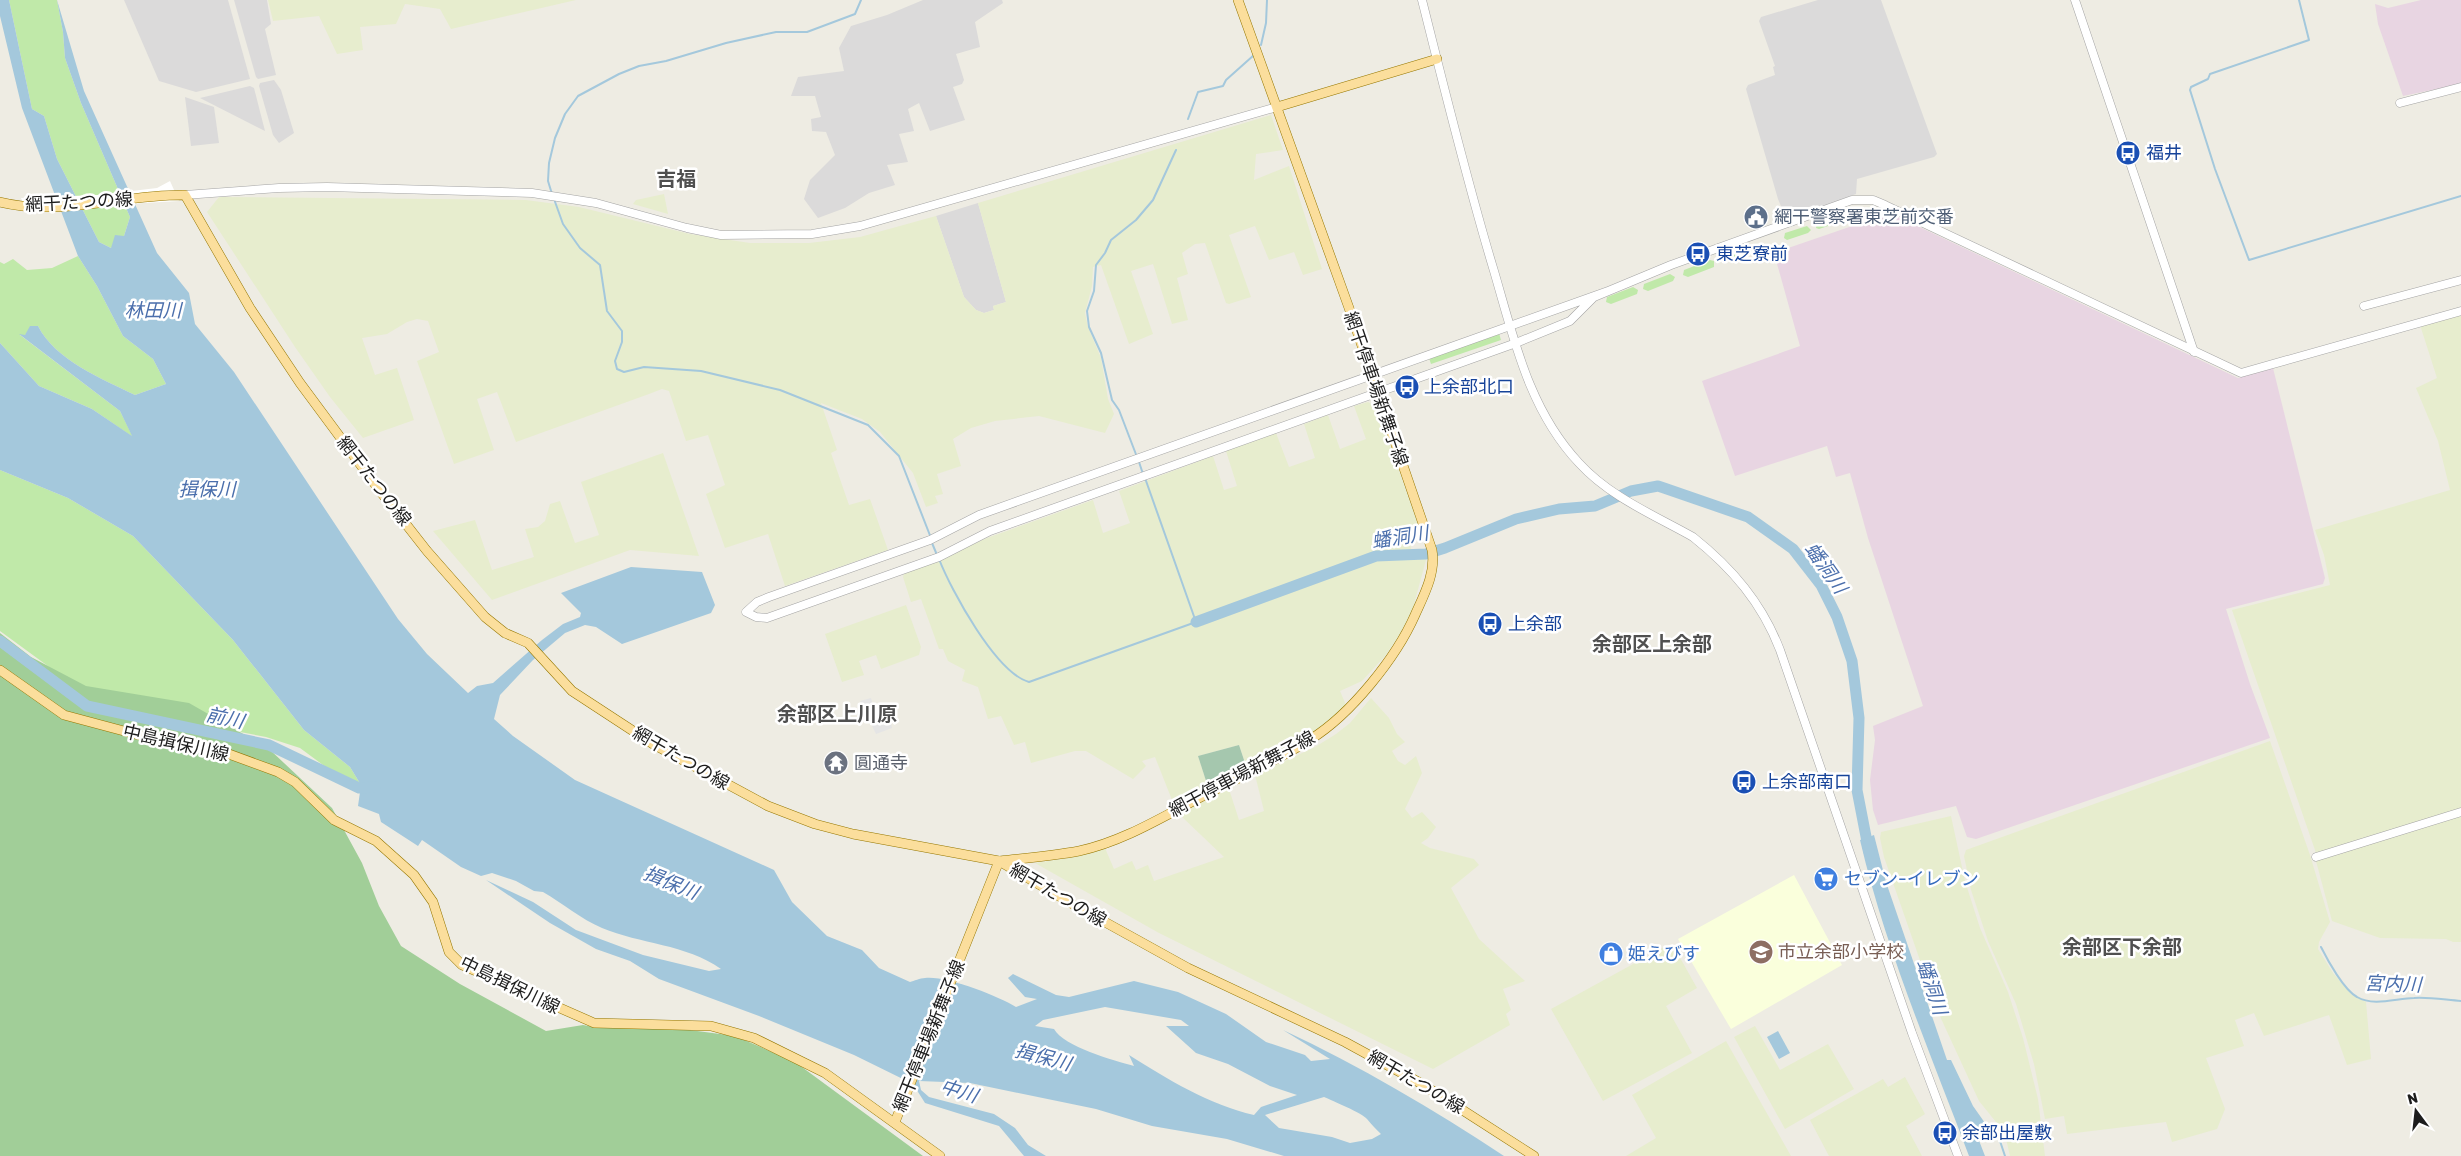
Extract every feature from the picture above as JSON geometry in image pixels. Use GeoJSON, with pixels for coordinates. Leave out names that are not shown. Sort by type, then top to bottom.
{"type":"FeatureCollection","features":[{"type":"Feature","properties":{"kind":"main road","name":"網干停車場新舞子線"},"geometry":{"type":"LineString","coordinates":[[940,1156],[897,1119],[998,864],[1080,851],[1110,841],[1173,812],[1312,739],[1342,715],[1391,658],[1406,634],[1430,576],[1432,553],[1349,308],[1238,0]]}},
{"type":"Feature","properties":{"kind":"main road"},"geometry":{"type":"LineString","coordinates":[[1277,107],[1437,59]]}},
{"type":"Feature","properties":{"kind":"main road","name":"網干たつの線"},"geometry":{"type":"LineString","coordinates":[[0,202],[27,206],[77,205],[182,195],[250,308],[300,383],[427,551],[485,617],[505,633],[528,643],[572,691],[653,744],[768,806],[814,824],[998,864],[1188,968],[1346,1042],[1422,1084],[1534,1156]]}},
{"type":"Feature","properties":{"kind":"main road","name":"中島揖保川線"},"geometry":{"type":"LineString","coordinates":[[0,670],[64,715],[150,738],[207,746],[278,772],[295,782],[334,820],[376,841],[414,875],[433,902],[449,952],[462,965],[594,1023],[698,1025],[740,1033],[784,1051],[825,1073],[897,1119]]}},
{"type":"Feature","properties":{"kind":"street"},"geometry":{"type":"LineString","coordinates":[[1422,0],[1478,217],[1510,326],[1529,384],[1541,411],[1557,437],[1579,463],[1608,490],[1678,529],[1705,547],[1735,576],[1766,619],[1783,659],[1909,1025],[1958,1156]]}},
{"type":"Feature","properties":{"kind":"street"},"geometry":{"type":"LineString","coordinates":[[2075,0],[2194,352]]}},
{"type":"Feature","properties":{"kind":"street"},"geometry":{"type":"LineString","coordinates":[[2400,103],[2461,87]]}},
{"type":"Feature","properties":{"kind":"street"},"geometry":{"type":"LineString","coordinates":[[182,195],[279,188],[327,187],[532,193],[596,203],[721,235],[812,234],[860,226],[1277,107]]}},
{"type":"Feature","properties":{"kind":"street"},"geometry":{"type":"LineString","coordinates":[[1611,290],[979,515],[930,540],[769,597],[757,602],[746,612],[756,618],[768,618],[939,557],[990,530],[1516,343],[1570,321],[1594,297],[1611,290],[1671,265],[1852,200],[1873,200],[2229,370],[2246,373],[2461,312]]}},
{"type":"Feature","properties":{"kind":"street"},"geometry":{"type":"LineString","coordinates":[[2364,306],[2461,280]]}},
{"type":"Feature","properties":{"kind":"street"},"geometry":{"type":"LineString","coordinates":[[2316,857],[2461,812]]}},
{"type":"Feature","properties":{"kind":"shaded area"},"geometry":{"type":"Polygon","coordinates":[[[124,0],[228,0],[250,79],[196,92],[159,81],[124,0]]]}},
{"type":"Feature","properties":{"kind":"shaded area"},"geometry":{"type":"Polygon","coordinates":[[[234,0],[267,0],[271,24],[265,29],[276,75],[258,79],[256,77],[234,0]]]}},
{"type":"Feature","properties":{"kind":"shaded area"},"geometry":{"type":"Polygon","coordinates":[[[268,0],[576,0],[451,29],[440,9],[405,4],[396,24],[360,27],[363,50],[337,54],[319,16],[273,21],[268,0]]]}},
{"type":"Feature","properties":{"kind":"shaded area"},"geometry":{"type":"Polygon","coordinates":[[[923,0],[1002,0],[1003,3],[975,22],[980,47],[956,54],[964,80],[962,84],[953,87],[965,120],[930,131],[919,103],[908,109],[914,131],[899,134],[908,162],[887,165],[895,185],[869,193],[845,208],[818,218],[804,199],[810,180],[835,155],[826,132],[812,131],[811,119],[821,117],[815,96],[791,96],[798,77],[844,71],[839,48],[851,26],[887,15],[923,0]]]}},
{"type":"Feature","properties":{"kind":"shaded area"},"geometry":{"type":"Polygon","coordinates":[[[1818,0],[1881,0],[1937,154],[1934,157],[1857,179],[1856,194],[1789,219],[1785,216],[1778,199],[1746,89],[1748,85],[1775,75],[1773,67],[1775,66],[1759,21],[1761,17],[1818,0]]]}},
{"type":"Feature","properties":{"kind":"shaded area"},"geometry":{"type":"Polygon","coordinates":[[[2421,0],[2461,0],[2461,84],[2403,96],[2378,24],[2375,4],[2388,8],[2421,0]]]}},
{"type":"Feature","properties":{"kind":"shaded area"},"geometry":{"type":"Polygon","coordinates":[[[274,80],[281,90],[294,133],[279,143],[273,135],[259,86],[260,83],[274,80]]]}},
{"type":"Feature","properties":{"kind":"shaded area"},"geometry":{"type":"Polygon","coordinates":[[[250,86],[254,88],[265,131],[200,98],[250,86]]]}},
{"type":"Feature","properties":{"kind":"shaded area"},"geometry":{"type":"Polygon","coordinates":[[[185,97],[214,107],[219,143],[191,146],[185,97]]]}},
{"type":"Feature","properties":{"kind":"shaded area"},"geometry":{"type":"Polygon","coordinates":[[[1271,115],[1283,150],[1256,154],[1254,180],[1289,166],[1322,269],[1303,275],[1294,252],[1269,260],[1255,226],[1229,235],[1251,297],[1229,304],[1226,303],[1205,243],[1195,244],[1182,253],[1188,274],[1177,278],[1188,320],[1172,324],[1153,264],[1131,271],[1153,334],[1129,344],[1101,265],[1093,267],[1092,286],[1085,313],[1088,327],[1101,358],[1108,399],[1114,414],[1105,433],[1039,416],[995,421],[971,428],[953,439],[961,466],[937,474],[943,494],[935,496],[938,503],[926,507],[913,473],[880,432],[862,419],[821,403],[837,450],[831,453],[849,505],[870,499],[888,550],[785,586],[768,534],[725,548],[706,494],[725,485],[708,435],[686,441],[669,391],[662,389],[516,442],[497,392],[477,399],[494,450],[454,464],[417,361],[439,352],[428,321],[417,319],[407,322],[387,334],[362,338],[375,375],[397,368],[414,420],[363,438],[330,397],[295,347],[207,212],[219,197],[526,200],[579,207],[690,234],[750,243],[809,243],[860,237],[936,216],[964,297],[976,310],[984,313],[994,310],[993,306],[1006,302],[978,203],[1271,115]]]}},
{"type":"Feature","properties":{"kind":"shaded area"},"geometry":{"type":"Polygon","coordinates":[[[664,194],[668,214],[633,204],[636,200],[664,194]]]}},
{"type":"Feature","properties":{"kind":"shaded area"},"geometry":{"type":"Polygon","coordinates":[[[978,203],[1006,302],[993,306],[994,310],[984,313],[976,310],[964,297],[936,216],[978,203]]]}},
{"type":"Feature","properties":{"kind":"shaded area"},"geometry":{"type":"Polygon","coordinates":[[[1890,213],[2238,378],[2273,368],[2325,578],[2323,584],[2226,609],[2270,738],[1976,839],[1967,837],[1956,806],[1878,825],[1873,810],[1870,780],[1875,740],[1873,726],[1923,706],[1868,538],[1850,473],[1836,477],[1827,446],[1735,476],[1702,381],[1800,346],[1774,253],[1890,213]]]}},
{"type":"Feature","properties":{"kind":"shaded area"},"geometry":{"type":"Polygon","coordinates":[[[2461,314],[2461,942],[2453,942],[2446,939],[2380,938],[2332,921],[2316,861],[2316,853],[2232,610],[2330,585],[2324,555],[2315,530],[2450,490],[2438,441],[2416,388],[2437,378],[2420,325],[2461,314]]]}},
{"type":"Feature","properties":{"kind":"shaded area"},"geometry":{"type":"Polygon","coordinates":[[[1368,402],[1376,406],[1422,536],[1409,540],[1411,549],[1424,550],[1426,560],[1413,608],[1401,632],[1386,655],[1362,681],[1340,691],[1346,705],[1332,719],[1308,737],[1246,766],[1239,745],[1198,756],[1208,787],[1174,805],[1155,757],[1142,761],[1146,766],[1133,779],[1086,751],[1075,751],[1031,763],[1025,742],[1014,745],[1001,716],[988,719],[978,687],[962,681],[965,670],[948,661],[943,649],[939,649],[921,599],[911,602],[903,577],[904,574],[987,538],[1093,500],[1103,533],[1130,523],[1119,491],[1213,456],[1224,490],[1237,486],[1226,451],[1276,433],[1289,467],[1315,458],[1304,424],[1328,415],[1340,449],[1366,439],[1354,406],[1368,402]]]}},
{"type":"Feature","properties":{"kind":"shaded area"},"geometry":{"type":"Polygon","coordinates":[[[663,453],[699,556],[630,550],[492,600],[433,531],[475,520],[492,570],[534,557],[525,529],[538,527],[545,521],[550,504],[560,501],[575,543],[599,535],[581,482],[663,453]]]}},
{"type":"Feature","properties":{"kind":"shaded area"},"geometry":{"type":"Polygon","coordinates":[[[906,605],[921,647],[919,655],[881,669],[876,655],[859,661],[864,675],[842,682],[825,634],[906,605]]]}},
{"type":"Feature","properties":{"kind":"shaded area"},"geometry":{"type":"Polygon","coordinates":[[[871,698],[874,709],[888,705],[893,722],[891,723],[892,728],[876,734],[860,701],[871,698]]]}},
{"type":"Feature","properties":{"kind":"shaded area"},"geometry":{"type":"Polygon","coordinates":[[[1371,698],[1389,718],[1397,734],[1405,742],[1392,751],[1398,761],[1405,765],[1416,756],[1422,773],[1405,809],[1412,818],[1422,812],[1436,827],[1428,838],[1421,843],[1430,848],[1474,859],[1479,865],[1451,888],[1479,939],[1525,981],[1503,989],[1511,1010],[1506,1014],[1510,1025],[1433,1069],[1159,933],[1035,863],[1075,857],[1105,848],[1114,869],[1132,861],[1136,870],[1148,865],[1154,881],[1224,857],[1179,814],[1229,789],[1239,820],[1264,811],[1255,775],[1315,747],[1336,734],[1350,723],[1371,698]]]}},
{"type":"Feature","properties":{"kind":"shaded area"},"geometry":{"type":"Polygon","coordinates":[[[2270,741],[2310,855],[2330,922],[2319,942],[2318,949],[2333,973],[2352,995],[2366,1002],[2371,1059],[2347,1065],[2329,1015],[2264,1036],[2254,1013],[2235,1020],[2244,1046],[2206,1058],[2225,1109],[2217,1129],[2172,1142],[2166,1122],[2067,1134],[2064,1116],[2045,1119],[2034,1064],[2016,1004],[1988,941],[1971,890],[1964,856],[1966,850],[2270,741]]]}},
{"type":"Feature","properties":{"kind":"shaded area"},"geometry":{"type":"Polygon","coordinates":[[[1239,745],[1246,766],[1208,787],[1198,756],[1239,745]]]}},
{"type":"Feature","properties":{"kind":"shaded area"},"geometry":{"type":"Polygon","coordinates":[[[1951,816],[1965,881],[1980,928],[2008,992],[2023,1038],[2038,1099],[2045,1156],[2010,1156],[2006,1139],[2000,1127],[1979,1101],[1938,1012],[1884,857],[1880,838],[1881,832],[1951,816]]]}},
{"type":"Feature","properties":{"kind":"shaded area","name":"市立余部小学校"},"geometry":{"type":"Polygon","coordinates":[[[1794,875],[1842,965],[1731,1029],[1678,939],[1794,875]]]}},
{"type":"Feature","properties":{"kind":"shaded area"},"geometry":{"type":"Polygon","coordinates":[[[1666,946],[1668,950],[1674,947],[1697,988],[1666,1006],[1692,1053],[1603,1101],[1551,1009],[1666,946]]]}},
{"type":"Feature","properties":{"kind":"shaded area"},"geometry":{"type":"Polygon","coordinates":[[[1755,1026],[1780,1070],[1828,1044],[1854,1089],[1785,1129],[1734,1037],[1755,1026]]]}},
{"type":"Feature","properties":{"kind":"shaded area"},"geometry":{"type":"Polygon","coordinates":[[[1726,1041],[1791,1156],[1626,1156],[1656,1138],[1632,1095],[1726,1041]]]}},
{"type":"Feature","properties":{"kind":"shaded area"},"geometry":{"type":"Polygon","coordinates":[[[1905,1077],[1925,1114],[1906,1126],[1922,1156],[1829,1156],[1810,1120],[1883,1079],[1888,1087],[1905,1077]]]}},
{"type":"Feature","properties":{"kind":"green space"},"geometry":{"type":"Polygon","coordinates":[[[9,0],[57,0],[63,32],[65,58],[81,103],[130,217],[124,236],[111,248],[99,242],[57,159],[44,116],[32,109],[9,0]]]}},
{"type":"Feature","properties":{"kind":"green space"},"geometry":{"type":"Polygon","coordinates":[[[1872,207],[1874,209],[1872,211],[1859,216],[1849,218],[1847,214],[1851,211],[1872,207]]]}},
{"type":"Feature","properties":{"kind":"green space"},"geometry":{"type":"Polygon","coordinates":[[[1839,215],[1843,219],[1840,222],[1819,229],[1816,228],[1817,222],[1839,215]]]}},
{"type":"Feature","properties":{"kind":"green space"},"geometry":{"type":"Polygon","coordinates":[[[1807,226],[1811,230],[1808,233],[1787,240],[1784,238],[1785,233],[1807,226]]]}},
{"type":"Feature","properties":{"kind":"green space"},"geometry":{"type":"Polygon","coordinates":[[[1748,246],[1752,247],[1752,252],[1726,262],[1721,261],[1721,255],[1748,246]]]}},
{"type":"Feature","properties":{"kind":"green space"},"geometry":{"type":"Polygon","coordinates":[[[78,256],[97,286],[123,336],[153,359],[166,384],[135,395],[94,375],[67,359],[46,338],[38,326],[25,335],[20,335],[120,411],[133,437],[92,409],[39,386],[0,343],[0,262],[4,264],[13,259],[27,270],[52,268],[78,256]]]}},
{"type":"Feature","properties":{"kind":"green space"},"geometry":{"type":"Polygon","coordinates":[[[1710,260],[1714,261],[1714,267],[1688,277],[1683,275],[1684,270],[1710,260]]]}},
{"type":"Feature","properties":{"kind":"green space"},"geometry":{"type":"Polygon","coordinates":[[[1670,274],[1675,277],[1673,281],[1648,291],[1643,289],[1644,284],[1670,274]]]}},
{"type":"Feature","properties":{"kind":"green space"},"geometry":{"type":"Polygon","coordinates":[[[1633,287],[1638,290],[1637,294],[1611,304],[1606,302],[1607,297],[1633,287]]]}},
{"type":"Feature","properties":{"kind":"green space"},"geometry":{"type":"Polygon","coordinates":[[[1498,330],[1501,340],[1431,364],[1428,355],[1498,330]]]}},
{"type":"Feature","properties":{"kind":"green space"},"geometry":{"type":"Polygon","coordinates":[[[0,470],[68,498],[133,536],[233,640],[304,730],[350,767],[361,785],[357,790],[300,748],[266,737],[172,719],[67,680],[0,631],[0,470]]]}},
{"type":"Feature","properties":{"kind":"green space"},"geometry":{"type":"Polygon","coordinates":[[[0,633],[31,657],[86,686],[189,703],[268,748],[332,808],[362,863],[379,906],[401,946],[460,984],[546,1031],[583,1025],[599,1028],[667,1027],[735,1036],[795,1062],[923,1156],[0,1156],[0,633]]]}},
{"type":"Feature","properties":{"kind":"water","name":"揖保川"},"geometry":{"type":"Polygon","coordinates":[[[0,0],[9,0],[32,109],[44,116],[57,159],[99,242],[111,248],[115,235],[124,236],[130,217],[81,103],[65,58],[63,32],[57,0],[84,91],[157,253],[189,293],[195,324],[234,372],[398,619],[427,654],[468,693],[477,686],[493,683],[563,624],[580,617],[581,613],[561,593],[631,567],[702,572],[715,605],[711,613],[622,644],[596,627],[585,625],[565,633],[533,660],[500,695],[494,719],[513,736],[575,780],[774,870],[792,902],[827,936],[862,950],[879,968],[910,982],[934,978],[958,983],[985,992],[1016,1007],[1037,999],[1025,997],[1008,978],[1013,974],[1056,995],[1069,997],[1134,981],[1178,992],[1226,1014],[1266,1042],[1305,1055],[1311,1061],[1330,1059],[1283,1030],[1340,1058],[1396,1089],[1504,1156],[1284,1156],[1227,1139],[1152,1126],[1096,1109],[970,1083],[919,1081],[921,1090],[929,1097],[994,1114],[1015,1128],[1028,1145],[1046,1156],[1024,1156],[999,1126],[925,1103],[913,1084],[854,1055],[759,1016],[659,979],[630,961],[596,949],[550,923],[486,880],[533,902],[576,930],[643,955],[709,971],[721,969],[707,961],[678,949],[632,938],[602,928],[543,892],[534,891],[516,881],[492,873],[481,876],[461,867],[422,840],[418,846],[381,822],[379,814],[358,806],[361,785],[350,767],[304,730],[233,640],[133,536],[68,498],[0,470],[0,343],[39,386],[92,409],[132,436],[120,411],[19,334],[25,335],[30,326],[38,326],[46,338],[67,359],[135,395],[166,384],[153,359],[123,336],[97,286],[78,256],[22,108],[0,16],[0,0]],[[1105,1007],[1043,1020],[1035,1026],[1054,1029],[1059,1036],[1078,1047],[1134,1066],[1129,1055],[1205,1098],[1238,1111],[1254,1115],[1261,1107],[1297,1095],[1270,1086],[1228,1064],[1196,1053],[1166,1026],[1189,1026],[1181,1020],[1105,1007]],[[1324,1097],[1265,1115],[1279,1128],[1332,1137],[1350,1143],[1372,1139],[1381,1134],[1364,1116],[1324,1097]]]}},
{"type":"Feature","properties":{"kind":"water"},"geometry":{"type":"Polygon","coordinates":[[[1874,835],[1886,882],[1947,1060],[1951,1060],[1973,1106],[1985,1123],[1978,1138],[1985,1156],[1969,1156],[1895,960],[1870,880],[1860,840],[1874,835]]]}},
{"type":"Feature","properties":{"kind":"water"},"geometry":{"type":"Polygon","coordinates":[[[1778,1031],[1790,1053],[1779,1059],[1767,1037],[1778,1031]]]}},
{"type":"Feature","properties":{"kind":"pier"},"geometry":{"type":"Polygon","coordinates":[[[170,181],[179,201],[26,210],[21,198],[98,195],[157,188],[170,181]]]}},
{"type":"Feature","properties":{"kind":"waterway"},"geometry":{"type":"LineString","coordinates":[[552,194],[548,181],[549,163],[555,138],[565,114],[578,96],[619,74],[639,66],[666,61],[726,43],[776,32],[807,32],[855,14],[861,0]]}},
{"type":"Feature","properties":{"kind":"waterway"},"geometry":{"type":"LineString","coordinates":[[1261,45],[1266,23],[1267,0]]}},
{"type":"Feature","properties":{"kind":"waterway"},"geometry":{"type":"LineString","coordinates":[[2299,0],[2309,40],[2210,74],[2208,79],[2191,87],[2190,90],[2215,169],[2249,260],[2461,196]]}},
{"type":"Feature","properties":{"kind":"waterway"},"geometry":{"type":"LineString","coordinates":[[1188,119],[1198,92],[1223,86],[1226,80],[1254,55]]}},
{"type":"Feature","properties":{"kind":"waterway"},"geometry":{"type":"LineString","coordinates":[[1137,457],[1119,410],[1112,400],[1101,353],[1089,327],[1087,311],[1094,291],[1096,265],[1105,253],[1111,240],[1136,220],[1153,200],[1176,150]]}},
{"type":"Feature","properties":{"kind":"waterway"},"geometry":{"type":"LineString","coordinates":[[554,199],[563,224],[580,248],[600,265],[607,311],[622,331],[622,342],[615,361],[617,369],[624,372],[644,367],[701,371],[780,390],[868,425],[899,456],[931,538]]}},
{"type":"Feature","properties":{"kind":"waterway"},"geometry":{"type":"LineString","coordinates":[[1139,462],[1143,474]]}},
{"type":"Feature","properties":{"kind":"waterway"},"geometry":{"type":"LineString","coordinates":[[939,559],[953,590],[989,647],[1016,675],[1029,682],[1196,622],[1145,478]]}},
{"type":"Feature","properties":{"kind":"waterway","name":"蟠洞川"},"geometry":{"type":"LineString","coordinates":[[1196,622],[1376,556],[1426,554],[1516,519],[1559,509],[1595,506],[1631,491],[1658,486],[1664,488],[1748,517],[1793,549],[1821,585],[1837,617],[1852,661],[1859,718],[1857,790],[1869,852]]}},
{"type":"Feature","properties":{"kind":"waterway"},"geometry":{"type":"LineString","coordinates":[[932,543],[937,555]]}},
{"type":"Feature","properties":{"kind":"waterway","name":"前川"},"geometry":{"type":"LineString","coordinates":[[0,641],[87,706],[269,745],[359,788],[375,787]]}},
{"type":"Feature","properties":{"kind":"waterway","name":"宮内川"},"geometry":{"type":"LineString","coordinates":[[2321,947],[2342,982],[2352,993],[2364,1000],[2378,1002],[2407,998],[2432,998],[2461,1001]]}},
{"type":"Feature","properties":{"kind":"waterway"},"geometry":{"type":"LineString","coordinates":[[1981,1127],[1998,1135],[2005,1156]]}},
{"type":"Feature","properties":{"kind":"place","name":"福井"},"geometry":{"type":"Point","coordinates":[2128,153]}},
{"type":"Feature","properties":{"kind":"place","name":"網干警察署東芝前交番"},"geometry":{"type":"Point","coordinates":[1756,217]}},
{"type":"Feature","properties":{"kind":"place","name":"東芝寮前"},"geometry":{"type":"Point","coordinates":[1698,254]}},
{"type":"Feature","properties":{"kind":"place","name":"上余部北口"},"geometry":{"type":"Point","coordinates":[1407,387]}},
{"type":"Feature","properties":{"kind":"place","name":"上余部"},"geometry":{"type":"Point","coordinates":[1490,624]}},
{"type":"Feature","properties":{"kind":"place","name":"圓通寺"},"geometry":{"type":"Point","coordinates":[836,763]}},
{"type":"Feature","properties":{"kind":"place","name":"上余部南口"},"geometry":{"type":"Point","coordinates":[1744,782]}},
{"type":"Feature","properties":{"kind":"place","name":"セブン-イレブン"},"geometry":{"type":"Point","coordinates":[1826,879]}},
{"type":"Feature","properties":{"kind":"place","name":"市立余部小学校"},"geometry":{"type":"Point","coordinates":[1761,952]}},
{"type":"Feature","properties":{"kind":"place","name":"姫えびす"},"geometry":{"type":"Point","coordinates":[1611,954]}},
{"type":"Feature","properties":{"kind":"place","name":"余部出屋敷"},"geometry":{"type":"Point","coordinates":[1945,1133]}},
{"type":"Feature","properties":{"kind":"district","name":"吉福"},"geometry":{"type":"Point","coordinates":[676,179]}},
{"type":"Feature","properties":{"kind":"district","name":"余部区上余部"},"geometry":{"type":"Point","coordinates":[1652,644]}},
{"type":"Feature","properties":{"kind":"district","name":"余部区上川原"},"geometry":{"type":"Point","coordinates":[837,714]}},
{"type":"Feature","properties":{"kind":"district","name":"余部区下余部"},"geometry":{"type":"Point","coordinates":[2122,947]}},
{"type":"Feature","properties":{"kind":"water label","name":"林田川"},"geometry":{"type":"Point","coordinates":[153,310]}},
{"type":"Feature","properties":{"kind":"water label","name":"中川"},"geometry":{"type":"Point","coordinates":[959,1091]}}]}
